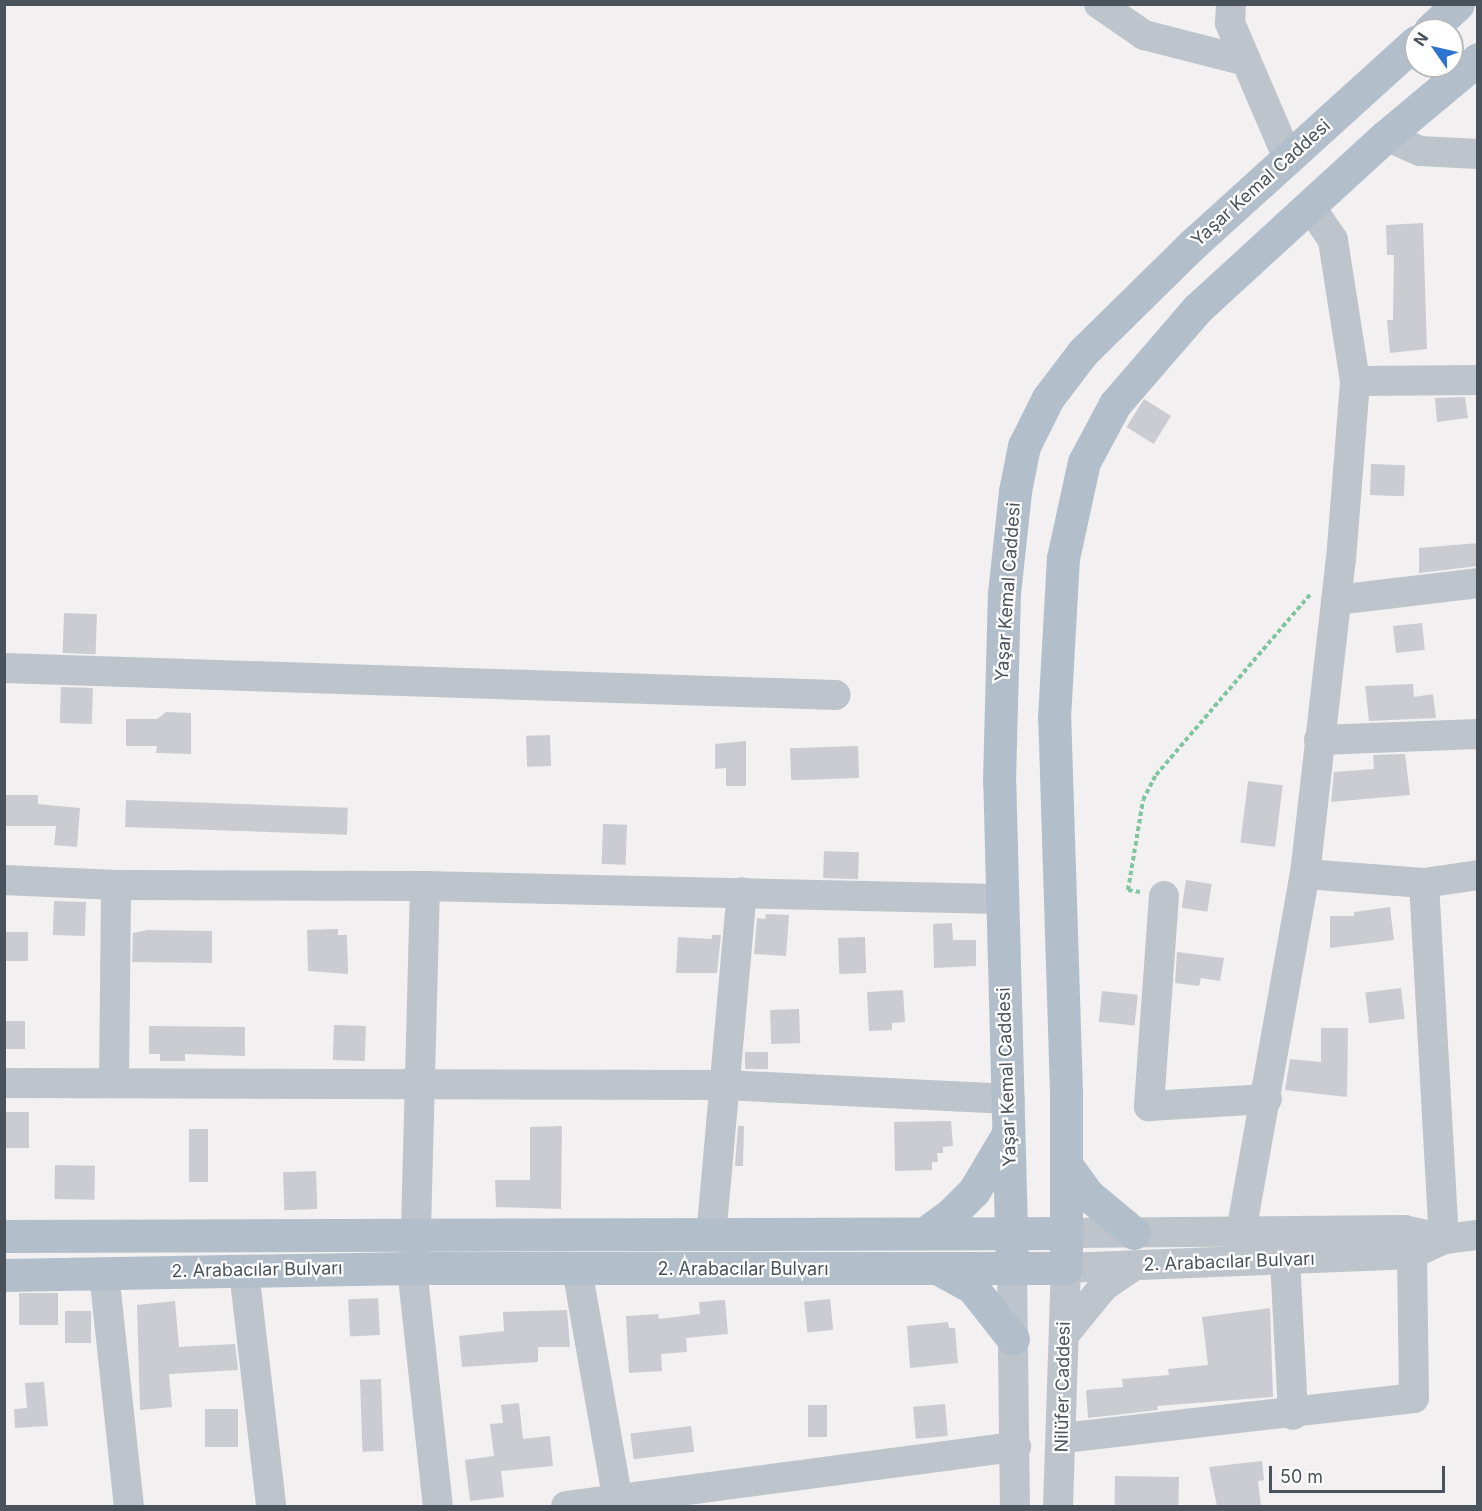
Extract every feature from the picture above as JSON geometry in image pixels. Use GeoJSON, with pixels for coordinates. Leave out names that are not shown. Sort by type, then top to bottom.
{"type":"FeatureCollection","features":[{"type":"Feature","properties":{"kind":"main road"},"geometry":{"type":"LineString","coordinates":[[1443,18],[1458,4]]}},
{"type":"Feature","properties":{"kind":"main road","name":"Yaşar Kemal Caddesi"},"geometry":{"type":"LineString","coordinates":[[1012,1268],[1010,1114],[1000,899],[1005,593],[1015,491],[1024,446],[1048,398],[1083,352],[1288,158],[1404,53]]}},
{"type":"Feature","properties":{"kind":"main road"},"geometry":{"type":"LineString","coordinates":[[1066,1268],[1067,1166],[1053,718],[1063,558],[1072,504],[1084,462],[1099,430],[1138,373],[1198,308],[1386,136],[1478,59]]}},
{"type":"Feature","properties":{"kind":"main road"},"geometry":{"type":"LineString","coordinates":[[925,1233],[951,1214],[974,1191],[1010,1114]]}},
{"type":"Feature","properties":{"kind":"main road"},"geometry":{"type":"LineString","coordinates":[[1067,1166],[1087,1194],[1134,1233]]}},
{"type":"Feature","properties":{"kind":"main road"},"geometry":{"type":"LineString","coordinates":[[4,1236],[414,1252],[925,1233],[1067,1233]]}},
{"type":"Feature","properties":{"kind":"main road","name":"2. Arabacılar Bulvarı"},"geometry":{"type":"LineString","coordinates":[[4,1275],[244,1271],[414,1252],[577,1269],[1066,1268]]}},
{"type":"Feature","properties":{"kind":"main road"},"geometry":{"type":"LineString","coordinates":[[938,1269],[972,1287],[1013,1339]]}},
{"type":"Feature","properties":{"kind":"street"},"geometry":{"type":"LineString","coordinates":[[1231,4],[1230,23],[1288,158]]}},
{"type":"Feature","properties":{"kind":"street"},"geometry":{"type":"LineString","coordinates":[[1101,6],[1144,35],[1246,61]]}},
{"type":"Feature","properties":{"kind":"street"},"geometry":{"type":"LineString","coordinates":[[1386,136],[1420,151],[1478,154]]}},
{"type":"Feature","properties":{"kind":"street"},"geometry":{"type":"LineString","coordinates":[[1240,1232],[1267,1100],[1305,874],[1341,560],[1355,381],[1333,240],[1310,205]]}},
{"type":"Feature","properties":{"kind":"street"},"geometry":{"type":"LineString","coordinates":[[1355,381],[1478,380]]}},
{"type":"Feature","properties":{"kind":"street"},"geometry":{"type":"LineString","coordinates":[[1336,600],[1478,583]]}},
{"type":"Feature","properties":{"kind":"street"},"geometry":{"type":"LineString","coordinates":[[4,668],[837,695]]}},
{"type":"Feature","properties":{"kind":"street"},"geometry":{"type":"LineString","coordinates":[[1319,740],[1478,734]]}},
{"type":"Feature","properties":{"kind":"street"},"geometry":{"type":"LineString","coordinates":[[1305,874],[1424,884],[1478,875]]}},
{"type":"Feature","properties":{"kind":"street"},"geometry":{"type":"LineString","coordinates":[[4,880],[116,885],[425,886],[1000,899]]}},
{"type":"Feature","properties":{"kind":"street"},"geometry":{"type":"LineString","coordinates":[[1067,1233],[1404,1230],[1444,1239],[1424,884]]}},
{"type":"Feature","properties":{"kind":"street"},"geometry":{"type":"LineString","coordinates":[[114,1083],[116,885]]}},
{"type":"Feature","properties":{"kind":"street"},"geometry":{"type":"LineString","coordinates":[[425,886],[421,1087],[414,1252],[438,1506]]}},
{"type":"Feature","properties":{"kind":"street"},"geometry":{"type":"LineString","coordinates":[[712,1226],[742,892]]}},
{"type":"Feature","properties":{"kind":"street"},"geometry":{"type":"LineString","coordinates":[[1164,896],[1149,1106],[1267,1100]]}},
{"type":"Feature","properties":{"kind":"street"},"geometry":{"type":"LineString","coordinates":[[4,1083],[421,1087],[724,1085],[1010,1114]]}},
{"type":"Feature","properties":{"kind":"street","name":"2. Arabacılar Bulvarı"},"geometry":{"type":"LineString","coordinates":[[1066,1268],[1412,1254],[1444,1239],[1478,1235]]}},
{"type":"Feature","properties":{"kind":"street"},"geometry":{"type":"LineString","coordinates":[[1063,1438],[1293,1415],[1413,1398],[1412,1254]]}},
{"type":"Feature","properties":{"kind":"street"},"geometry":{"type":"LineString","coordinates":[[1285,1260],[1293,1415]]}},
{"type":"Feature","properties":{"kind":"street"},"geometry":{"type":"LineString","coordinates":[[1064,1335],[1104,1286],[1134,1266]]}},
{"type":"Feature","properties":{"kind":"street"},"geometry":{"type":"LineString","coordinates":[[1012,1268],[1016,1447],[1014,1506]]}},
{"type":"Feature","properties":{"kind":"street","name":"Nilüfer Caddesi"},"geometry":{"type":"LineString","coordinates":[[1058,1506],[1063,1438],[1066,1268]]}},
{"type":"Feature","properties":{"kind":"street"},"geometry":{"type":"LineString","coordinates":[[577,1269],[619,1502]]}},
{"type":"Feature","properties":{"kind":"street"},"geometry":{"type":"LineString","coordinates":[[244,1271],[271,1506]]}},
{"type":"Feature","properties":{"kind":"street"},"geometry":{"type":"LineString","coordinates":[[104,1273],[129,1506]]}},
{"type":"Feature","properties":{"kind":"street"},"geometry":{"type":"LineString","coordinates":[[566,1506],[619,1502],[1016,1447]]}},
{"type":"Feature","properties":{"kind":"path"},"geometry":{"type":"LineString","coordinates":[[1164,896],[1128,890],[1143,800],[1156,775],[1341,560]]}},
{"type":"Feature","properties":{"kind":"building"},"geometry":{"type":"Polygon","coordinates":[[[1423,223],[1427,349],[1390,353],[1387,320],[1393,320],[1394,255],[1387,255],[1386,225],[1423,223]]]}},
{"type":"Feature","properties":{"kind":"building"},"geometry":{"type":"Polygon","coordinates":[[[1465,397],[1468,418],[1437,422],[1435,398],[1465,397]]]}},
{"type":"Feature","properties":{"kind":"building"},"geometry":{"type":"Polygon","coordinates":[[[1144,399],[1171,416],[1154,444],[1127,427],[1144,399]]]}},
{"type":"Feature","properties":{"kind":"building"},"geometry":{"type":"Polygon","coordinates":[[[1371,464],[1405,465],[1404,496],[1370,495],[1371,464]]]}},
{"type":"Feature","properties":{"kind":"building"},"geometry":{"type":"Polygon","coordinates":[[[1478,543],[1478,566],[1419,573],[1419,548],[1478,543]]]}},
{"type":"Feature","properties":{"kind":"building"},"geometry":{"type":"Polygon","coordinates":[[[64,613],[97,614],[96,654],[63,653],[64,613]]]}},
{"type":"Feature","properties":{"kind":"building"},"geometry":{"type":"Polygon","coordinates":[[[1422,623],[1425,650],[1396,653],[1393,626],[1422,623]]]}},
{"type":"Feature","properties":{"kind":"building"},"geometry":{"type":"Polygon","coordinates":[[[1413,684],[1414,697],[1433,694],[1436,718],[1369,721],[1365,686],[1413,684]]]}},
{"type":"Feature","properties":{"kind":"building"},"geometry":{"type":"Polygon","coordinates":[[[61,687],[93,688],[92,724],[60,723],[61,687]]]}},
{"type":"Feature","properties":{"kind":"building"},"geometry":{"type":"Polygon","coordinates":[[[166,712],[191,713],[191,754],[156,753],[157,746],[126,746],[126,719],[157,719],[166,712]]]}},
{"type":"Feature","properties":{"kind":"building"},"geometry":{"type":"Polygon","coordinates":[[[550,735],[551,766],[527,767],[526,736],[550,735]]]}},
{"type":"Feature","properties":{"kind":"building"},"geometry":{"type":"Polygon","coordinates":[[[746,741],[746,786],[726,786],[726,768],[715,769],[715,744],[746,741]]]}},
{"type":"Feature","properties":{"kind":"building"},"geometry":{"type":"Polygon","coordinates":[[[858,746],[859,778],[791,780],[790,748],[858,746]]]}},
{"type":"Feature","properties":{"kind":"building"},"geometry":{"type":"Polygon","coordinates":[[[1405,754],[1410,795],[1331,802],[1334,772],[1374,769],[1373,755],[1405,754]]]}},
{"type":"Feature","properties":{"kind":"building"},"geometry":{"type":"Polygon","coordinates":[[[1248,781],[1283,785],[1275,847],[1240,843],[1248,781]]]}},
{"type":"Feature","properties":{"kind":"building"},"geometry":{"type":"Polygon","coordinates":[[[4,795],[38,795],[38,804],[80,808],[77,847],[54,845],[56,826],[4,826],[4,795]]]}},
{"type":"Feature","properties":{"kind":"building"},"geometry":{"type":"Polygon","coordinates":[[[126,800],[348,808],[347,835],[125,827],[126,800]]]}},
{"type":"Feature","properties":{"kind":"building"},"geometry":{"type":"Polygon","coordinates":[[[603,824],[627,825],[626,865],[602,864],[603,824]]]}},
{"type":"Feature","properties":{"kind":"building"},"geometry":{"type":"Polygon","coordinates":[[[824,851],[859,852],[858,879],[823,878],[824,851]]]}},
{"type":"Feature","properties":{"kind":"building"},"geometry":{"type":"Polygon","coordinates":[[[1186,880],[1212,884],[1207,912],[1182,908],[1186,880]]]}},
{"type":"Feature","properties":{"kind":"building"},"geometry":{"type":"Polygon","coordinates":[[[54,901],[86,902],[85,936],[53,935],[54,901]]]}},
{"type":"Feature","properties":{"kind":"building"},"geometry":{"type":"Polygon","coordinates":[[[1390,907],[1394,940],[1330,948],[1330,916],[1354,916],[1354,912],[1390,907]]]}},
{"type":"Feature","properties":{"kind":"building"},"geometry":{"type":"Polygon","coordinates":[[[766,914],[789,915],[786,956],[754,954],[757,918],[765,919],[766,914]]]}},
{"type":"Feature","properties":{"kind":"building"},"geometry":{"type":"Polygon","coordinates":[[[952,923],[953,940],[976,940],[976,966],[934,968],[933,924],[952,923]]]}},
{"type":"Feature","properties":{"kind":"building"},"geometry":{"type":"Polygon","coordinates":[[[338,929],[338,935],[347,935],[348,974],[308,971],[307,930],[338,929]]]}},
{"type":"Feature","properties":{"kind":"building"},"geometry":{"type":"Polygon","coordinates":[[[148,930],[212,931],[212,963],[132,962],[133,933],[148,930]]]}},
{"type":"Feature","properties":{"kind":"building"},"geometry":{"type":"Polygon","coordinates":[[[4,932],[28,932],[28,961],[4,961],[4,932]]]}},
{"type":"Feature","properties":{"kind":"building"},"geometry":{"type":"Polygon","coordinates":[[[712,935],[721,935],[717,973],[676,973],[678,937],[712,939],[712,935]]]}},
{"type":"Feature","properties":{"kind":"building"},"geometry":{"type":"Polygon","coordinates":[[[865,937],[866,973],[839,974],[838,938],[865,937]]]}},
{"type":"Feature","properties":{"kind":"building"},"geometry":{"type":"Polygon","coordinates":[[[1177,952],[1224,958],[1220,981],[1201,978],[1199,986],[1175,983],[1177,952]]]}},
{"type":"Feature","properties":{"kind":"building"},"geometry":{"type":"Polygon","coordinates":[[[1401,988],[1405,1019],[1369,1023],[1365,992],[1401,988]]]}},
{"type":"Feature","properties":{"kind":"building"},"geometry":{"type":"Polygon","coordinates":[[[903,990],[905,1022],[892,1023],[892,1030],[869,1031],[867,992],[903,990]]]}},
{"type":"Feature","properties":{"kind":"building"},"geometry":{"type":"Polygon","coordinates":[[[1102,991],[1138,995],[1135,1026],[1099,1022],[1102,991]]]}},
{"type":"Feature","properties":{"kind":"building"},"geometry":{"type":"Polygon","coordinates":[[[799,1009],[800,1043],[771,1044],[770,1010],[799,1009]]]}},
{"type":"Feature","properties":{"kind":"building"},"geometry":{"type":"Polygon","coordinates":[[[4,1021],[25,1021],[25,1049],[4,1049],[4,1021]]]}},
{"type":"Feature","properties":{"kind":"building"},"geometry":{"type":"Polygon","coordinates":[[[334,1025],[366,1026],[365,1061],[333,1060],[334,1025]]]}},
{"type":"Feature","properties":{"kind":"building"},"geometry":{"type":"Polygon","coordinates":[[[149,1026],[245,1027],[245,1056],[185,1054],[185,1061],[160,1061],[160,1054],[149,1054],[149,1026]]]}},
{"type":"Feature","properties":{"kind":"building"},"geometry":{"type":"Polygon","coordinates":[[[1321,1028],[1348,1028],[1347,1097],[1285,1090],[1290,1059],[1321,1062],[1321,1028]]]}},
{"type":"Feature","properties":{"kind":"building"},"geometry":{"type":"Polygon","coordinates":[[[745,1052],[768,1052],[768,1069],[745,1069],[745,1052]]]}},
{"type":"Feature","properties":{"kind":"building"},"geometry":{"type":"Polygon","coordinates":[[[4,1112],[29,1112],[29,1148],[4,1148],[4,1112]]]}},
{"type":"Feature","properties":{"kind":"building"},"geometry":{"type":"Polygon","coordinates":[[[951,1121],[953,1146],[943,1147],[943,1153],[937,1153],[938,1162],[932,1162],[932,1170],[895,1171],[894,1122],[951,1121]]]}},
{"type":"Feature","properties":{"kind":"building"},"geometry":{"type":"Polygon","coordinates":[[[562,1126],[561,1209],[496,1207],[495,1180],[530,1180],[530,1127],[562,1126]]]}},
{"type":"Feature","properties":{"kind":"building"},"geometry":{"type":"Polygon","coordinates":[[[738,1126],[744,1126],[743,1166],[735,1166],[738,1126]]]}},
{"type":"Feature","properties":{"kind":"building"},"geometry":{"type":"Polygon","coordinates":[[[189,1129],[208,1129],[208,1182],[189,1182],[189,1129]]]}},
{"type":"Feature","properties":{"kind":"building"},"geometry":{"type":"Polygon","coordinates":[[[55,1165],[95,1166],[94,1200],[54,1199],[55,1165]]]}},
{"type":"Feature","properties":{"kind":"building"},"geometry":{"type":"Polygon","coordinates":[[[316,1171],[317,1209],[284,1210],[283,1172],[316,1171]]]}},
{"type":"Feature","properties":{"kind":"building"},"geometry":{"type":"Polygon","coordinates":[[[19,1293],[58,1293],[58,1325],[19,1325],[19,1293]]]}},
{"type":"Feature","properties":{"kind":"building"},"geometry":{"type":"Polygon","coordinates":[[[378,1298],[380,1335],[350,1337],[348,1300],[378,1298]]]}},
{"type":"Feature","properties":{"kind":"building"},"geometry":{"type":"Polygon","coordinates":[[[830,1299],[833,1330],[807,1333],[804,1302],[830,1299]]]}},
{"type":"Feature","properties":{"kind":"building"},"geometry":{"type":"Polygon","coordinates":[[[725,1300],[728,1334],[686,1338],[687,1352],[661,1354],[662,1371],[629,1373],[626,1316],[658,1314],[659,1319],[700,1314],[699,1302],[725,1300]]]}},
{"type":"Feature","properties":{"kind":"building"},"geometry":{"type":"Polygon","coordinates":[[[175,1301],[179,1347],[235,1344],[238,1370],[169,1374],[172,1407],[140,1410],[137,1305],[175,1301]]]}},
{"type":"Feature","properties":{"kind":"building"},"geometry":{"type":"Polygon","coordinates":[[[1270,1308],[1273,1397],[1157,1406],[1158,1410],[1088,1418],[1086,1390],[1123,1387],[1122,1379],[1169,1375],[1168,1369],[1208,1365],[1202,1317],[1270,1308]]]}},
{"type":"Feature","properties":{"kind":"building"},"geometry":{"type":"Polygon","coordinates":[[[567,1310],[570,1347],[538,1347],[538,1362],[462,1367],[459,1336],[504,1331],[503,1312],[567,1310]]]}},
{"type":"Feature","properties":{"kind":"building"},"geometry":{"type":"Polygon","coordinates":[[[65,1311],[91,1311],[91,1343],[65,1343],[65,1311]]]}},
{"type":"Feature","properties":{"kind":"building"},"geometry":{"type":"Polygon","coordinates":[[[948,1322],[949,1328],[955,1328],[958,1363],[910,1368],[907,1326],[948,1322]]]}},
{"type":"Feature","properties":{"kind":"building"},"geometry":{"type":"Polygon","coordinates":[[[381,1379],[384,1451],[363,1452],[360,1380],[381,1379]]]}},
{"type":"Feature","properties":{"kind":"building"},"geometry":{"type":"Polygon","coordinates":[[[44,1382],[48,1426],[15,1428],[14,1409],[27,1408],[25,1383],[44,1382]]]}},
{"type":"Feature","properties":{"kind":"building"},"geometry":{"type":"Polygon","coordinates":[[[519,1403],[523,1439],[550,1436],[553,1466],[501,1471],[504,1497],[470,1501],[465,1460],[494,1456],[490,1424],[503,1423],[501,1405],[519,1403]]]}},
{"type":"Feature","properties":{"kind":"building"},"geometry":{"type":"Polygon","coordinates":[[[945,1404],[948,1436],[916,1439],[913,1407],[945,1404]]]}},
{"type":"Feature","properties":{"kind":"building"},"geometry":{"type":"Polygon","coordinates":[[[808,1405],[827,1405],[827,1437],[808,1437],[808,1405]]]}},
{"type":"Feature","properties":{"kind":"building"},"geometry":{"type":"Polygon","coordinates":[[[205,1409],[238,1409],[238,1447],[205,1447],[205,1409]]]}},
{"type":"Feature","properties":{"kind":"building"},"geometry":{"type":"Polygon","coordinates":[[[691,1426],[694,1452],[634,1459],[630,1433],[691,1426]]]}},
{"type":"Feature","properties":{"kind":"building"},"geometry":{"type":"Polygon","coordinates":[[[1262,1461],[1264,1480],[1258,1481],[1261,1506],[1217,1506],[1209,1467],[1262,1461]]]}},
{"type":"Feature","properties":{"kind":"building"},"geometry":{"type":"Polygon","coordinates":[[[1115,1476],[1179,1477],[1178,1506],[1114,1506],[1115,1476]]]}}]}
